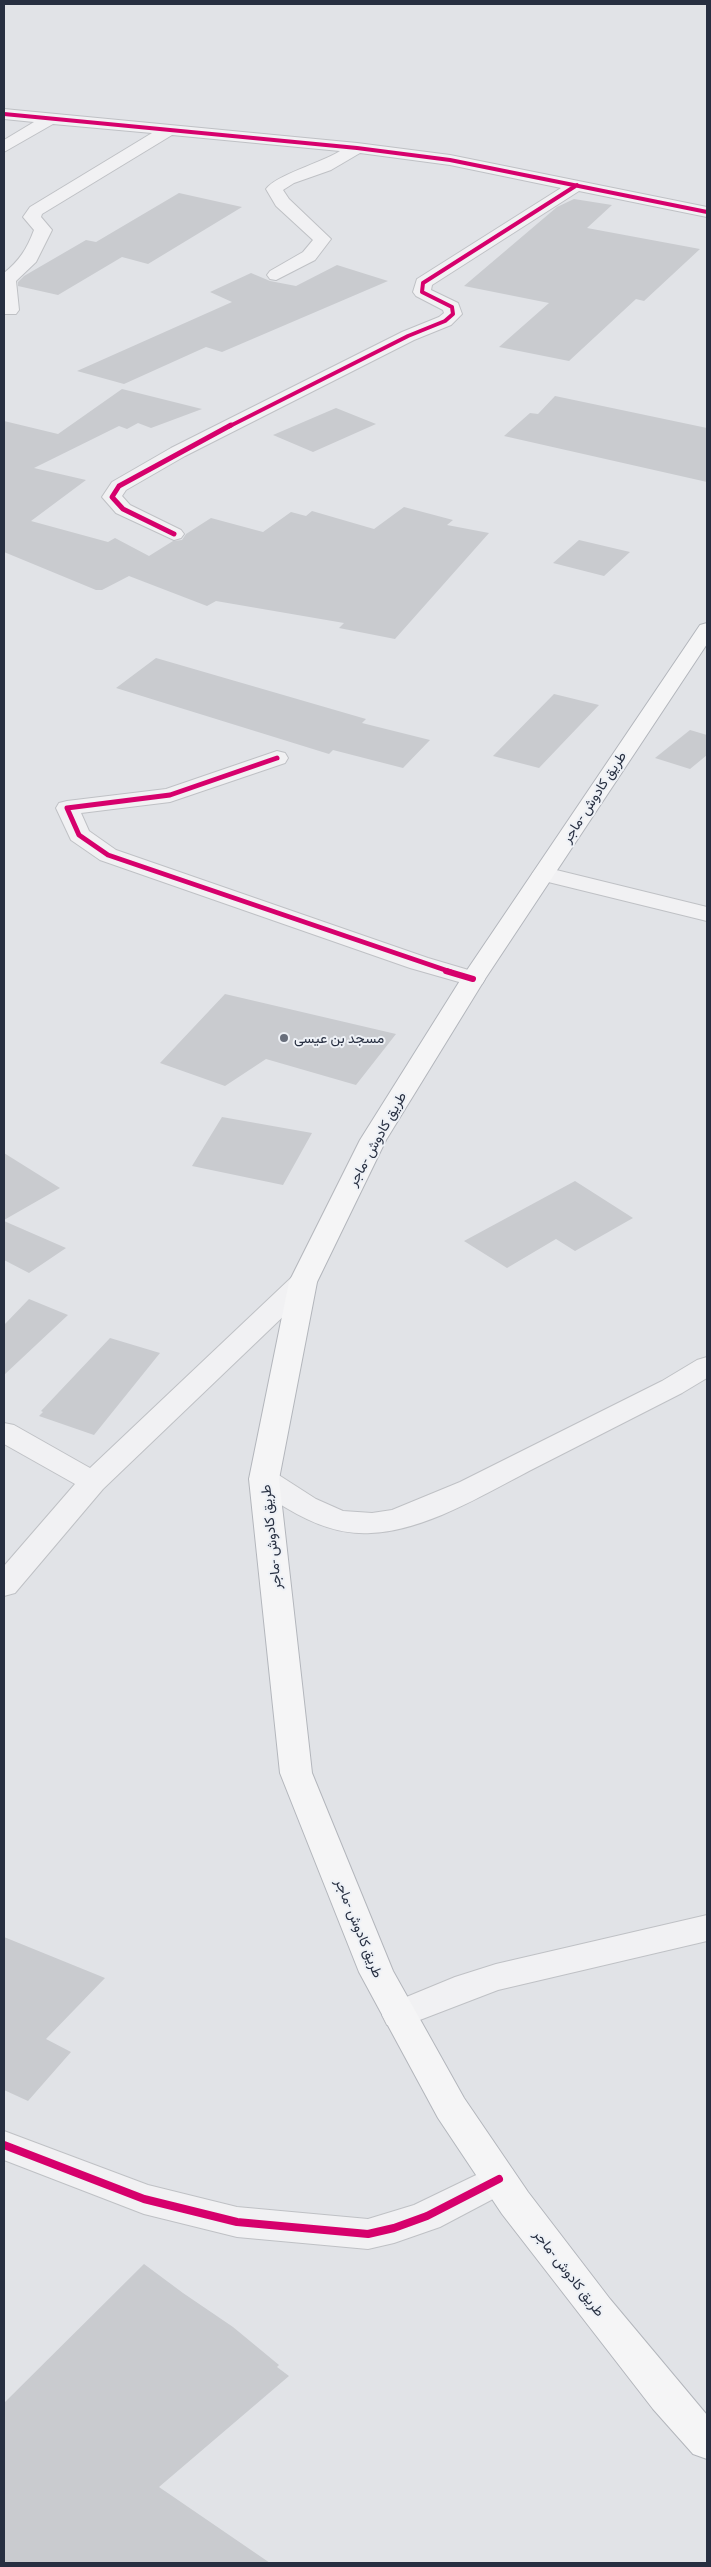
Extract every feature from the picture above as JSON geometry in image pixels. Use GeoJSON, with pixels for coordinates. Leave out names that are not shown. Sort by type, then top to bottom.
{"type":"FeatureCollection","features":[{"type":"Feature","properties":{"kind":"highway","name":"طريق كادوش -ماجر"},"geometry":{"type":"LineString","coordinates":[[707,629],[673,677],[473,979],[373,1140],[303,1282],[264,1479],[296,1772],[376,1972],[451,2108],[499,2179],[597,2310],[667,2397],[707,2442]]}},
{"type":"Feature","properties":{"kind":"street"},"geometry":{"type":"LineString","coordinates":[[4,114],[357,148],[450,160],[707,212]]}},
{"type":"Feature","properties":{"kind":"street"},"geometry":{"type":"LineString","coordinates":[[4,147],[51,118]]}},
{"type":"Feature","properties":{"kind":"street"},"geometry":{"type":"LineString","coordinates":[[10,310],[6,289],[7,279],[26,265],[34,254],[43,230],[32,217],[36,211],[170,129]]}},
{"type":"Feature","properties":{"kind":"street"},"geometry":{"type":"LineString","coordinates":[[276,275],[299,263],[320,246],[322,239],[282,202],[274,189],[288,180],[313,172],[339,160],[357,148]]}},
{"type":"Feature","properties":{"kind":"street"},"geometry":{"type":"LineString","coordinates":[[174,534],[123,509],[112,497],[119,486],[178,452],[408,336],[445,321],[453,314],[452,308],[422,292],[423,283],[577,185]]}},
{"type":"Feature","properties":{"kind":"street"},"geometry":{"type":"LineString","coordinates":[[277,758],[170,795],[67,808],[79,835],[108,855],[401,957],[473,979]]}},
{"type":"Feature","properties":{"kind":"street"},"geometry":{"type":"LineString","coordinates":[[544,874],[707,914]]}},
{"type":"Feature","properties":{"kind":"street"},"geometry":{"type":"LineString","coordinates":[[4,1586],[93,1482],[303,1282]]}},
{"type":"Feature","properties":{"kind":"street"},"geometry":{"type":"LineString","coordinates":[[264,1479],[302,1505],[327,1517],[353,1524],[384,1522],[440,1504],[672,1387],[707,1366]]}},
{"type":"Feature","properties":{"kind":"street"},"geometry":{"type":"LineString","coordinates":[[4,1432],[93,1482]]}},
{"type":"Feature","properties":{"kind":"street"},"geometry":{"type":"LineString","coordinates":[[399,2015],[464,1987],[509,1973],[627,1948],[707,1928]]}},
{"type":"Feature","properties":{"kind":"street"},"geometry":{"type":"LineString","coordinates":[[4,2145],[144,2199],[237,2222],[368,2234],[394,2228],[427,2216],[499,2179]]}},
{"type":"Feature","properties":{"kind":"building"},"geometry":{"type":"Polygon","coordinates":[[[179,193],[242,207],[148,264],[122,257],[58,295],[18,286],[18,282],[24,276],[86,240],[96,242],[179,193]]]}},
{"type":"Feature","properties":{"kind":"building"},"geometry":{"type":"Polygon","coordinates":[[[574,199],[612,205],[587,228],[700,249],[644,301],[636,299],[569,361],[499,347],[549,303],[464,286],[557,207],[574,199]]]}},
{"type":"Feature","properties":{"kind":"building"},"geometry":{"type":"Polygon","coordinates":[[[337,265],[388,281],[222,352],[206,347],[124,384],[77,371],[232,302],[210,292],[251,273],[270,281],[296,286],[337,265]]]}},
{"type":"Feature","properties":{"kind":"building"},"geometry":{"type":"Polygon","coordinates":[[[122,389],[202,409],[151,428],[138,423],[127,429],[119,426],[34,468],[86,480],[31,521],[108,542],[115,538],[149,556],[173,541],[182,540],[186,534],[211,518],[263,532],[291,512],[306,516],[312,511],[374,529],[404,507],[453,520],[447,525],[489,533],[395,639],[339,628],[344,623],[216,601],[207,606],[129,576],[102,590],[96,590],[4,552],[4,421],[58,434],[122,389]]]}},
{"type":"Feature","properties":{"kind":"building"},"geometry":{"type":"Polygon","coordinates":[[[555,396],[707,428],[707,482],[504,436],[530,413],[538,414],[555,396]]]}},
{"type":"Feature","properties":{"kind":"building"},"geometry":{"type":"Polygon","coordinates":[[[336,408],[376,424],[313,452],[273,435],[336,408]]]}},
{"type":"Feature","properties":{"kind":"building"},"geometry":{"type":"Polygon","coordinates":[[[579,540],[630,552],[604,576],[553,563],[579,540]]]}},
{"type":"Feature","properties":{"kind":"building"},"geometry":{"type":"Polygon","coordinates":[[[156,658],[366,719],[362,723],[430,740],[403,768],[333,750],[329,754],[116,688],[156,658]]]}},
{"type":"Feature","properties":{"kind":"building"},"geometry":{"type":"Polygon","coordinates":[[[554,694],[599,705],[539,768],[493,756],[554,694]]]}},
{"type":"Feature","properties":{"kind":"building"},"geometry":{"type":"Polygon","coordinates":[[[690,730],[707,735],[707,755],[690,769],[655,758],[690,730]]]}},
{"type":"Feature","properties":{"kind":"building"},"geometry":{"type":"Polygon","coordinates":[[[225,994],[396,1034],[356,1085],[266,1059],[225,1086],[160,1063],[225,994]]]}},
{"type":"Feature","properties":{"kind":"building"},"geometry":{"type":"Polygon","coordinates":[[[222,1117],[312,1133],[283,1185],[192,1166],[222,1117]]]}},
{"type":"Feature","properties":{"kind":"building"},"geometry":{"type":"Polygon","coordinates":[[[4,1153],[60,1188],[4,1220],[4,1153]]]}},
{"type":"Feature","properties":{"kind":"building"},"geometry":{"type":"Polygon","coordinates":[[[575,1181],[633,1218],[575,1251],[556,1239],[507,1268],[464,1241],[575,1181]]]}},
{"type":"Feature","properties":{"kind":"building"},"geometry":{"type":"Polygon","coordinates":[[[4,1221],[66,1248],[29,1273],[4,1260],[4,1221]]]}},
{"type":"Feature","properties":{"kind":"building"},"geometry":{"type":"Polygon","coordinates":[[[29,1299],[68,1315],[4,1375],[4,1325],[29,1299]]]}},
{"type":"Feature","properties":{"kind":"building"},"geometry":{"type":"Polygon","coordinates":[[[110,1338],[160,1353],[94,1435],[39,1416],[43,1412],[41,1411],[110,1338]]]}},
{"type":"Feature","properties":{"kind":"building"},"geometry":{"type":"Polygon","coordinates":[[[4,1937],[105,1978],[46,2039],[71,2052],[28,2101],[4,2090],[4,1937]]]}},
{"type":"Feature","properties":{"kind":"building"},"geometry":{"type":"Polygon","coordinates":[[[144,2264],[233,2327],[279,2365],[277,2367],[289,2376],[159,2487],[270,2563],[4,2563],[4,2403],[144,2264]]]}},
{"type":"Feature","properties":{"kind":"cycle path"},"geometry":{"type":"LineString","coordinates":[[4,114],[357,148],[450,160],[707,212]]}},
{"type":"Feature","properties":{"kind":"cycle path"},"geometry":{"type":"LineString","coordinates":[[174,534],[123,509],[112,497],[119,486],[178,452],[408,336],[445,321],[453,314],[452,307],[422,292],[423,283],[577,185]]}},
{"type":"Feature","properties":{"kind":"cycle path"},"geometry":{"type":"LineString","coordinates":[[277,758],[170,795],[67,808],[79,835],[108,855],[419,963],[473,979]]}},
{"type":"Feature","properties":{"kind":"cycle path"},"geometry":{"type":"LineString","coordinates":[[4,2145],[144,2199],[237,2222],[368,2234],[394,2228],[427,2216],[499,2179]]}},
{"type":"Feature","properties":{"kind":"place","name":"مسجد بن عيسى"},"geometry":{"type":"Point","coordinates":[284,1038]}}]}
